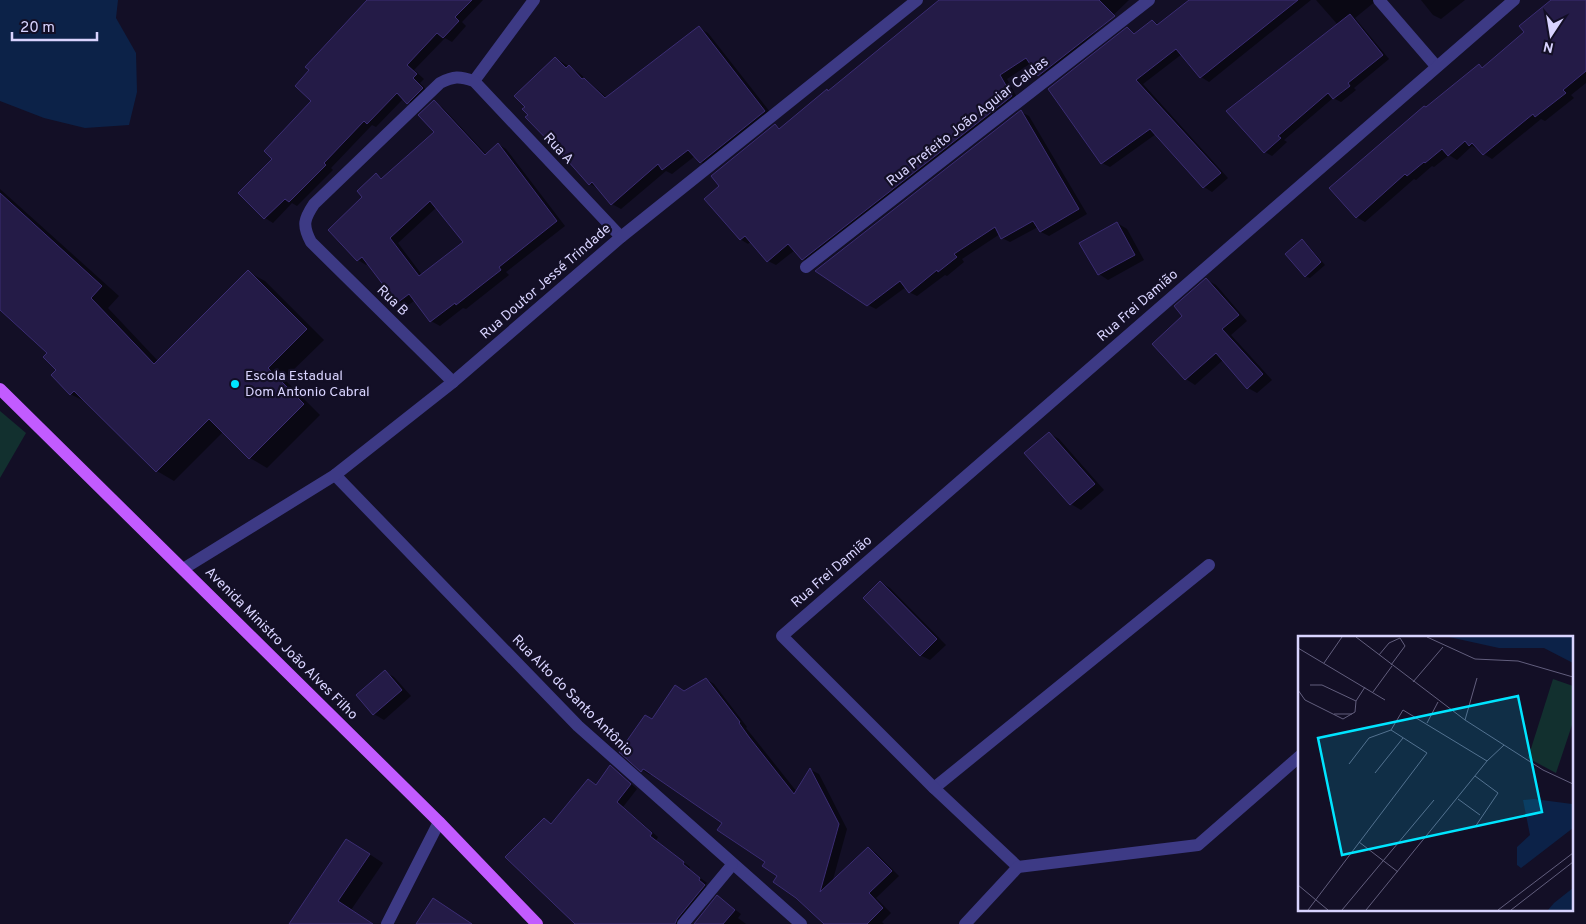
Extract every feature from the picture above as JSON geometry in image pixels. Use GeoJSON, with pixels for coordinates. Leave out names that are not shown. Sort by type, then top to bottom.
{"type":"FeatureCollection","features":[{"type":"Feature","properties":{"kind":"main road","name":"Avenida Ministro João Alves Filho"},"geometry":{"type":"LineString","coordinates":[[0,389],[439,822],[537,924]]}},
{"type":"Feature","properties":{"kind":"street"},"geometry":{"type":"LineString","coordinates":[[474,81],[534,0]]}},
{"type":"Feature","properties":{"kind":"street","name":"Rua Doutor Jessé Trindade"},"geometry":{"type":"LineString","coordinates":[[183,569],[335,475],[453,382],[621,237],[917,0]]}},
{"type":"Feature","properties":{"kind":"street","name":"Rua Prefeito João Aguiar Caldas"},"geometry":{"type":"LineString","coordinates":[[806,267],[1149,0]]}},
{"type":"Feature","properties":{"kind":"street"},"geometry":{"type":"LineString","coordinates":[[1379,0],[1436,66]]}},
{"type":"Feature","properties":{"kind":"street","name":"Rua Frei Damião"},"geometry":{"type":"LineString","coordinates":[[934,788],[782,636],[1514,0]]}},
{"type":"Feature","properties":{"kind":"street","name":"Rua B"},"geometry":{"type":"LineString","coordinates":[[453,382],[311,242],[305,230],[307,215],[314,204],[440,83],[451,77],[462,77],[474,81]]}},
{"type":"Feature","properties":{"kind":"street","name":"Rua A"},"geometry":{"type":"LineString","coordinates":[[474,81],[621,237]]}},
{"type":"Feature","properties":{"kind":"street","name":"Rua Alto do Santo Antônio"},"geometry":{"type":"LineString","coordinates":[[335,475],[578,726],[732,865],[801,924]]}},
{"type":"Feature","properties":{"kind":"street"},"geometry":{"type":"LineString","coordinates":[[1018,867],[934,788],[1209,565]]}},
{"type":"Feature","properties":{"kind":"street"},"geometry":{"type":"LineString","coordinates":[[965,924],[1018,867],[1198,845],[1298,758]]}},
{"type":"Feature","properties":{"kind":"street"},"geometry":{"type":"LineString","coordinates":[[387,924],[439,822]]}},
{"type":"Feature","properties":{"kind":"street"},"geometry":{"type":"LineString","coordinates":[[684,924],[732,865]]}},
{"type":"Feature","properties":{"kind":"green space"},"geometry":{"type":"Polygon","coordinates":[[[0,411],[26,433],[0,478],[0,411]]]}},
{"type":"Feature","properties":{"kind":"water"},"geometry":{"type":"Polygon","coordinates":[[[0,0],[118,0],[116,18],[136,53],[137,92],[129,125],[85,128],[44,118],[0,101],[0,0]]]}},
{"type":"Feature","properties":{"kind":"building"},"geometry":{"type":"Polygon","coordinates":[[[367,0],[472,0],[455,17],[459,21],[443,38],[437,33],[407,65],[417,74],[413,78],[423,88],[407,104],[397,93],[367,124],[364,121],[324,163],[326,165],[289,202],[285,199],[264,219],[238,193],[272,159],[264,151],[311,101],[295,86],[309,70],[305,67],[367,0]]]}},
{"type":"Feature","properties":{"kind":"building"},"geometry":{"type":"Polygon","coordinates":[[[939,0],[1099,0],[1115,16],[1038,76],[1026,58],[1000,75],[1012,96],[802,260],[788,244],[767,262],[745,236],[740,240],[704,199],[719,186],[711,176],[775,124],[779,129],[939,0]]]}},
{"type":"Feature","properties":{"kind":"building"},"geometry":{"type":"Polygon","coordinates":[[[1189,0],[1298,0],[1200,78],[1176,49],[1136,80],[1221,173],[1203,188],[1150,129],[1101,164],[1048,89],[1127,27],[1134,34],[1152,20],[1157,25],[1189,0]]]}},
{"type":"Feature","properties":{"kind":"building"},"geometry":{"type":"Polygon","coordinates":[[[1551,0],[1586,0],[1586,71],[1563,90],[1566,93],[1535,117],[1533,114],[1483,155],[1472,143],[1469,146],[1465,141],[1448,156],[1442,149],[1407,176],[1405,174],[1356,218],[1329,188],[1424,106],[1426,107],[1479,64],[1482,68],[1524,32],[1519,26],[1551,0]]]}},
{"type":"Feature","properties":{"kind":"building"},"geometry":{"type":"Polygon","coordinates":[[[1350,14],[1383,55],[1348,83],[1350,86],[1333,99],[1328,93],[1278,136],[1281,138],[1264,153],[1226,111],[1350,14]]]}},
{"type":"Feature","properties":{"kind":"building"},"geometry":{"type":"Polygon","coordinates":[[[699,26],[765,111],[700,163],[688,150],[662,170],[658,164],[611,205],[592,182],[589,185],[525,117],[528,115],[522,109],[525,107],[514,96],[555,57],[566,68],[569,65],[582,79],[584,78],[605,98],[699,26]]]}},
{"type":"Feature","properties":{"kind":"building"},"geometry":{"type":"Polygon","coordinates":[[[434,100],[485,155],[498,143],[557,221],[499,267],[501,270],[456,305],[455,303],[430,322],[409,294],[397,303],[362,257],[357,261],[328,230],[362,197],[357,191],[376,173],[381,179],[434,132],[418,115],[434,100]],[[430,201],[390,238],[419,276],[463,242],[430,201]]]}},
{"type":"Feature","properties":{"kind":"building"},"geometry":{"type":"Polygon","coordinates":[[[1021,110],[1079,209],[1040,232],[1033,221],[1001,239],[995,227],[954,254],[957,257],[938,272],[937,270],[909,293],[900,281],[867,306],[815,271],[1021,110]]]}},
{"type":"Feature","properties":{"kind":"building"},"geometry":{"type":"Polygon","coordinates":[[[0,193],[102,286],[91,298],[154,364],[248,270],[307,329],[268,368],[304,404],[249,459],[209,419],[156,472],[74,391],[70,395],[51,375],[56,370],[43,357],[47,353],[0,310],[0,193]]]}},
{"type":"Feature","properties":{"kind":"building"},"geometry":{"type":"Polygon","coordinates":[[[1117,222],[1135,255],[1098,275],[1079,243],[1117,222]]]}},
{"type":"Feature","properties":{"kind":"building"},"geometry":{"type":"Polygon","coordinates":[[[1302,239],[1321,262],[1305,277],[1285,254],[1302,239]]]}},
{"type":"Feature","properties":{"kind":"building"},"geometry":{"type":"Polygon","coordinates":[[[1206,278],[1239,315],[1222,329],[1263,374],[1247,389],[1216,353],[1185,380],[1152,344],[1182,316],[1174,306],[1206,278]]]}},
{"type":"Feature","properties":{"kind":"building"},"geometry":{"type":"Polygon","coordinates":[[[1049,432],[1095,484],[1070,505],[1024,453],[1049,432]]]}},
{"type":"Feature","properties":{"kind":"building"},"geometry":{"type":"Polygon","coordinates":[[[880,581],[937,639],[920,656],[863,598],[880,581]]]}},
{"type":"Feature","properties":{"kind":"building"},"geometry":{"type":"Polygon","coordinates":[[[385,670],[402,690],[373,715],[356,695],[385,670]]]}},
{"type":"Feature","properties":{"kind":"building"},"geometry":{"type":"Polygon","coordinates":[[[706,678],[794,794],[810,768],[839,824],[820,892],[868,847],[892,871],[869,893],[883,908],[867,924],[824,924],[796,898],[773,882],[777,876],[762,866],[765,862],[717,830],[722,823],[645,770],[643,769],[641,772],[619,752],[645,715],[652,719],[675,685],[684,691],[706,678]]]}},
{"type":"Feature","properties":{"kind":"building"},"geometry":{"type":"Polygon","coordinates":[[[610,765],[631,784],[617,802],[652,833],[650,836],[684,862],[683,864],[700,878],[699,880],[705,885],[675,924],[575,924],[505,857],[544,818],[551,824],[588,779],[596,785],[610,765]]]}},
{"type":"Feature","properties":{"kind":"building"},"geometry":{"type":"Polygon","coordinates":[[[346,839],[370,854],[338,901],[373,924],[289,924],[346,839]]]}},
{"type":"Feature","properties":{"kind":"building"},"geometry":{"type":"Polygon","coordinates":[[[717,895],[735,910],[723,924],[694,924],[717,895]]]}},
{"type":"Feature","properties":{"kind":"building"},"geometry":{"type":"Polygon","coordinates":[[[433,898],[472,924],[416,924],[433,898]]]}},
{"type":"Feature","properties":{"kind":"place","name":"Escola Estadual Dom Antonio Cabral"},"geometry":{"type":"Point","coordinates":[235,384]}}]}
